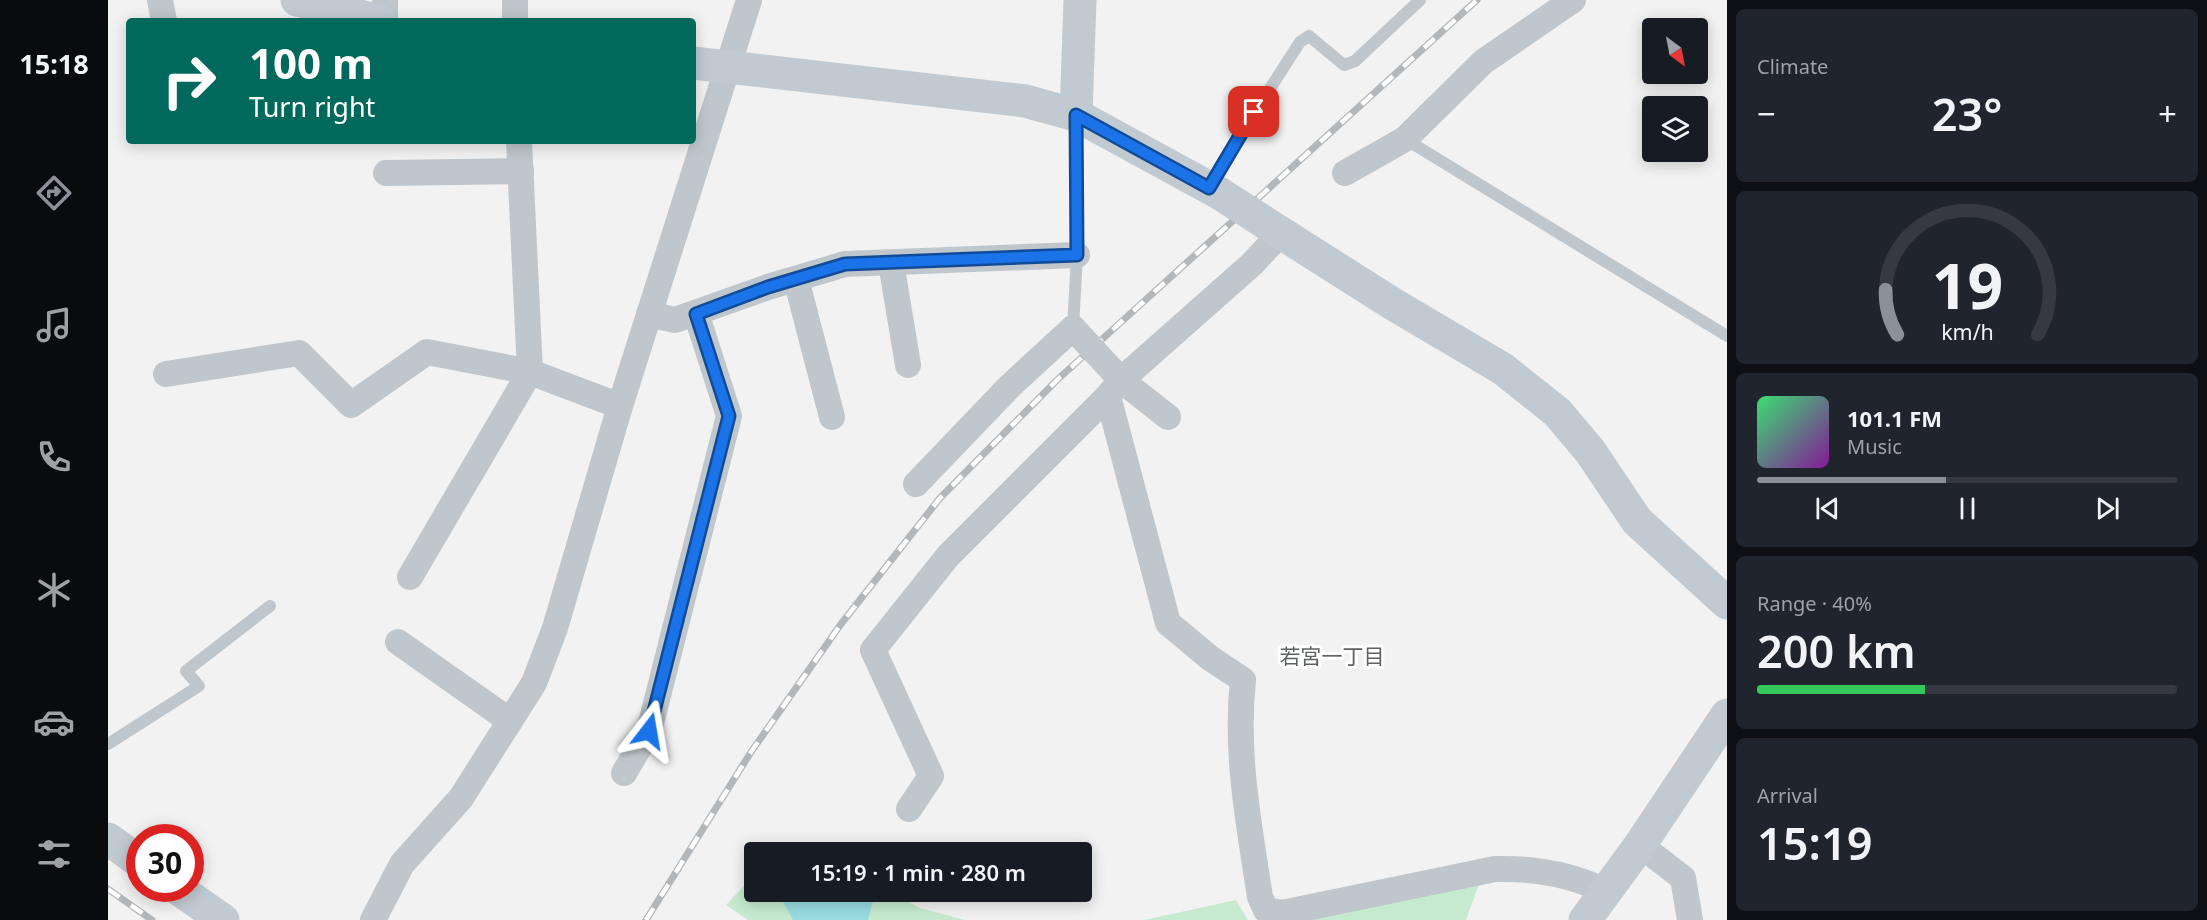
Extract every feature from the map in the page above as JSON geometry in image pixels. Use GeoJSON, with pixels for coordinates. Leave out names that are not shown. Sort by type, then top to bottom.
{"type":"FeatureCollection","features":[{"type":"Feature","properties":{"kind":"street"},"geometry":{"type":"LineString","coordinates":[[160,0],[163,18]]}},
{"type":"Feature","properties":{"kind":"street"},"geometry":{"type":"LineString","coordinates":[[385,0],[385,18]]}},
{"type":"Feature","properties":{"kind":"street"},"geometry":{"type":"LineString","coordinates":[[515,0],[515,18]]}},
{"type":"Feature","properties":{"kind":"street"},"geometry":{"type":"LineString","coordinates":[[373,920],[402,864],[461,798],[534,683],[555,628],[620,406],[748,0]]}},
{"type":"Feature","properties":{"kind":"street"},"geometry":{"type":"LineString","coordinates":[[1076,115],[1080,0]]}},
{"type":"Feature","properties":{"kind":"street"},"geometry":{"type":"LineString","coordinates":[[1346,173],[1405,139],[1483,62],[1573,0]]}},
{"type":"Feature","properties":{"kind":"street"},"geometry":{"type":"LineString","coordinates":[[302,8],[361,18]]}},
{"type":"Feature","properties":{"kind":"street"},"geometry":{"type":"LineString","coordinates":[[696,63],[1025,101],[1076,115],[1214,190],[1393,304],[1503,369],[1557,412],[1590,451],[1637,521],[1727,603]]}},
{"type":"Feature","properties":{"kind":"street"},"geometry":{"type":"LineString","coordinates":[[410,577],[530,372],[519,144]]}},
{"type":"Feature","properties":{"kind":"street"},"geometry":{"type":"LineString","coordinates":[[386,173],[521,171]]}},
{"type":"Feature","properties":{"kind":"street"},"geometry":{"type":"LineString","coordinates":[[909,810],[931,776],[873,650],[948,556],[1115,388],[1252,264],[1281,233]]}},
{"type":"Feature","properties":{"kind":"street"},"geometry":{"type":"LineString","coordinates":[[649,314],[675,320],[845,264],[1077,255]]}},
{"type":"Feature","properties":{"kind":"street"},"geometry":{"type":"LineString","coordinates":[[891,263],[908,365]]}},
{"type":"Feature","properties":{"kind":"street"},"geometry":{"type":"LineString","coordinates":[[796,279],[832,417]]}},
{"type":"Feature","properties":{"kind":"street"},"geometry":{"type":"LineString","coordinates":[[624,773],[649,731],[729,416],[696,314]]}},
{"type":"Feature","properties":{"kind":"street"},"geometry":{"type":"LineString","coordinates":[[916,484],[1010,386],[1073,328],[1115,388],[1168,623],[1210,658],[1243,680],[1240,710],[1244,784],[1260,897],[1266,910],[1282,913],[1495,869],[1529,868],[1587,882],[1605,891]]}},
{"type":"Feature","properties":{"kind":"street"},"geometry":{"type":"LineString","coordinates":[[166,374],[299,353],[351,405],[427,352],[530,372],[620,406]]}},
{"type":"Feature","properties":{"kind":"street"},"geometry":{"type":"LineString","coordinates":[[1115,388],[1168,417]]}},
{"type":"Feature","properties":{"kind":"street"},"geometry":{"type":"LineString","coordinates":[[398,642],[510,721]]}},
{"type":"Feature","properties":{"kind":"street"},"geometry":{"type":"LineString","coordinates":[[1585,920],[1640,845],[1727,715]]}},
{"type":"Feature","properties":{"kind":"street"},"geometry":{"type":"LineString","coordinates":[[108,839],[126,852]]}},
{"type":"Feature","properties":{"kind":"street"},"geometry":{"type":"LineString","coordinates":[[1640,845],[1683,878],[1690,920]]}},
{"type":"Feature","properties":{"kind":"street"},"geometry":{"type":"LineString","coordinates":[[197,902],[223,920]]}},
{"type":"Feature","properties":{"kind":"lane"},"geometry":{"type":"LineString","coordinates":[[1214,190],[1220,165],[1300,42],[1309,36],[1344,65],[1355,61],[1420,0]]}},
{"type":"Feature","properties":{"kind":"lane"},"geometry":{"type":"LineString","coordinates":[[1073,328],[1077,255],[1076,115]]}},
{"type":"Feature","properties":{"kind":"lane"},"geometry":{"type":"LineString","coordinates":[[1405,139],[1727,336]]}},
{"type":"Feature","properties":{"kind":"lane"},"geometry":{"type":"LineString","coordinates":[[108,744],[198,686],[186,671],[270,606]]}},
{"type":"Feature","properties":{"kind":"green space"},"geometry":{"type":"Polygon","coordinates":[[[1480,881],[1466,920],[1290,920],[1480,881]]]}},
{"type":"Feature","properties":{"kind":"green space"},"geometry":{"type":"Polygon","coordinates":[[[744,886],[744,902],[909,902],[920,908],[965,920],[748,920],[726,905],[744,886]]]}},
{"type":"Feature","properties":{"kind":"green space"},"geometry":{"type":"Polygon","coordinates":[[[1236,900],[1248,920],[1144,920],[1236,900]]]}},
{"type":"Feature","properties":{"kind":"water"},"geometry":{"type":"Polygon","coordinates":[[[783,902],[873,902],[868,920],[793,920],[783,902]]]}},
{"type":"Feature","properties":{"kind":"railway"},"geometry":{"type":"LineString","coordinates":[[646,920],[751,752],[841,624],[940,498],[1057,380],[1477,0]]}},
{"type":"Feature","properties":{"kind":"railway"},"geometry":{"type":"LineString","coordinates":[[108,889],[152,920]]}},
{"type":"Feature","properties":{"kind":"district","name":"若宮一丁目"},"geometry":{"type":"Point","coordinates":[1332,657]}},
{"type":"Feature","properties":{"kind":"route"},"geometry":{"type":"LineString","coordinates":[[649,731],[729,416],[696,314],[768,287],[845,264],[1077,255],[1076,115],[1209,188],[1220,165],[1254,112]]}}]}
